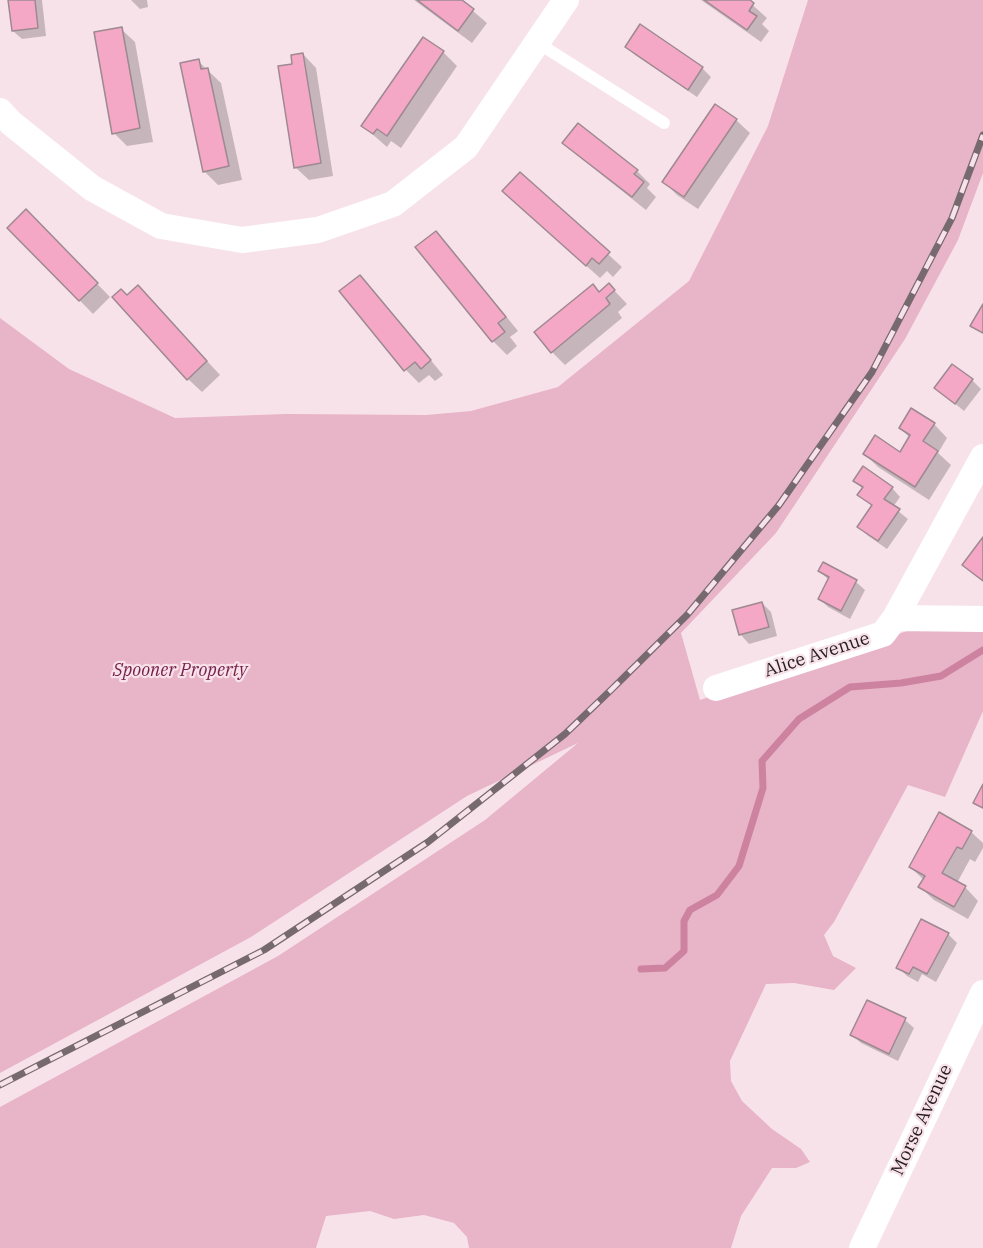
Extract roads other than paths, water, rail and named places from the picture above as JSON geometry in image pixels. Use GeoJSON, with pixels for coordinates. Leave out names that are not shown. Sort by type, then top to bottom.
{"type":"FeatureCollection","features":[{"type":"Feature","properties":{"kind":"street"},"geometry":{"type":"LineString","coordinates":[[0,111],[11,123],[92,188],[161,226],[242,240],[318,230],[393,204],[466,147],[566,0]]}},
{"type":"Feature","properties":{"kind":"street","name":"Alice Avenue"},"geometry":{"type":"LineString","coordinates":[[716,688],[883,634],[895,618],[983,457]]}},
{"type":"Feature","properties":{"kind":"street"},"geometry":{"type":"LineString","coordinates":[[895,618],[983,619]]}},
{"type":"Feature","properties":{"kind":"street","name":"Morse Avenue"},"geometry":{"type":"LineString","coordinates":[[862,1248],[983,993]]}},
{"type":"Feature","properties":{"kind":"lane"},"geometry":{"type":"LineString","coordinates":[[538,43],[664,123]]}},
{"type":"Feature","properties":{"kind":"waterway"},"geometry":{"type":"LineString","coordinates":[[641,969],[665,968],[684,951],[684,921],[690,910],[717,895],[739,866],[763,788],[762,761],[799,719],[850,687],[901,683],[941,676],[983,650]]}},
{"type":"Feature","properties":{"kind":"railway"},"geometry":{"type":"LineString","coordinates":[[0,1085],[264,950],[428,842],[565,734],[612,689],[687,615],[779,505],[872,372],[952,218],[983,135]]}},
{"type":"Feature","properties":{"kind":"park label","name":"Spooner Property"},"geometry":{"type":"Point","coordinates":[180,671]}}]}
